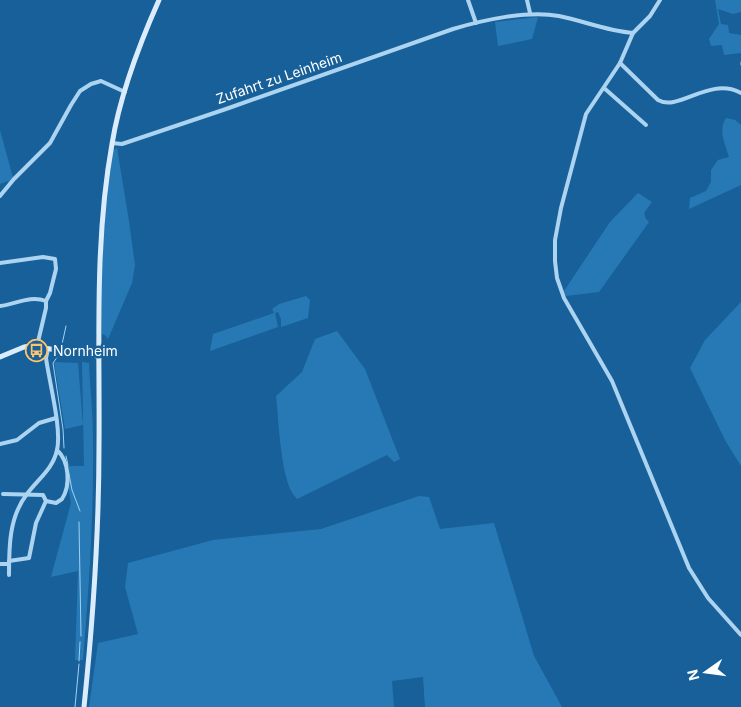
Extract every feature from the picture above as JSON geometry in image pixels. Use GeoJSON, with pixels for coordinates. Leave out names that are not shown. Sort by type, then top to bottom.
{"type":"FeatureCollection","features":[{"type":"Feature","properties":{"kind":"main road"},"geometry":{"type":"LineString","coordinates":[[84,707],[96,569],[98,520],[100,246],[104,197],[112,143],[125,92],[138,52],[159,0]]}},
{"type":"Feature","properties":{"kind":"main road"},"geometry":{"type":"LineString","coordinates":[[0,358],[24,347],[37,346],[98,356]]}},
{"type":"Feature","properties":{"kind":"street"},"geometry":{"type":"LineString","coordinates":[[468,0],[476,23]]}},
{"type":"Feature","properties":{"kind":"street"},"geometry":{"type":"LineString","coordinates":[[527,0],[530,13]]}},
{"type":"Feature","properties":{"kind":"street"},"geometry":{"type":"LineString","coordinates":[[660,0],[650,16],[633,33],[620,63],[586,114],[561,208],[555,240],[557,278],[564,298],[612,381],[689,568],[708,598],[741,635]]}},
{"type":"Feature","properties":{"kind":"street","name":"Zufahrt zu Leinheim"},"geometry":{"type":"LineString","coordinates":[[112,143],[122,144],[476,23],[530,13],[558,16],[615,32],[633,33]]}},
{"type":"Feature","properties":{"kind":"street"},"geometry":{"type":"LineString","coordinates":[[620,63],[652,94],[665,103],[716,88],[732,89],[741,93]]}},
{"type":"Feature","properties":{"kind":"street"},"geometry":{"type":"LineString","coordinates":[[0,196],[14,178],[50,143],[80,91],[91,84],[101,81],[125,92]]}},
{"type":"Feature","properties":{"kind":"street"},"geometry":{"type":"LineString","coordinates":[[604,88],[646,125]]}},
{"type":"Feature","properties":{"kind":"street"},"geometry":{"type":"LineString","coordinates":[[0,263],[43,257],[53,258],[56,265],[50,293],[46,301],[37,346]]}},
{"type":"Feature","properties":{"kind":"street"},"geometry":{"type":"LineString","coordinates":[[0,306],[32,299],[46,301]]}},
{"type":"Feature","properties":{"kind":"street"},"geometry":{"type":"LineString","coordinates":[[9,575],[11,531],[20,504],[50,467],[57,450],[56,418],[46,358],[48,349]]}},
{"type":"Feature","properties":{"kind":"street"},"geometry":{"type":"LineString","coordinates":[[0,444],[17,440],[40,423],[56,418]]}},
{"type":"Feature","properties":{"kind":"street"},"geometry":{"type":"LineString","coordinates":[[3,494],[42,495],[46,501],[52,503],[59,502],[67,491],[65,461],[57,450]]}},
{"type":"Feature","properties":{"kind":"street"},"geometry":{"type":"LineString","coordinates":[[0,564],[29,558],[35,527],[46,501]]}},
{"type":"Feature","properties":{"kind":"shaded area"},"geometry":{"type":"Polygon","coordinates":[[[715,0],[741,0],[741,12],[733,14],[718,9],[721,24],[728,25],[729,33],[741,35],[741,53],[724,55],[722,45],[711,46],[709,39],[719,24],[715,0]]]}},
{"type":"Feature","properties":{"kind":"shaded area"},"geometry":{"type":"Polygon","coordinates":[[[538,17],[532,39],[498,46],[495,22],[538,17]]]}},
{"type":"Feature","properties":{"kind":"shaded area"},"geometry":{"type":"Polygon","coordinates":[[[726,118],[735,120],[741,125],[741,185],[689,209],[690,198],[706,191],[711,182],[711,170],[718,160],[729,157],[722,132],[726,118]]]}},
{"type":"Feature","properties":{"kind":"shaded area"},"geometry":{"type":"Polygon","coordinates":[[[0,130],[13,178],[9,183],[8,181],[0,184],[0,130]]]}},
{"type":"Feature","properties":{"kind":"shaded area"},"geometry":{"type":"Polygon","coordinates":[[[117,148],[135,265],[132,283],[108,339],[102,334],[102,265],[110,173],[113,150],[117,148]]]}},
{"type":"Feature","properties":{"kind":"shaded area"},"geometry":{"type":"Polygon","coordinates":[[[638,193],[652,202],[644,213],[649,222],[599,292],[566,296],[564,291],[610,222],[638,193]]]}},
{"type":"Feature","properties":{"kind":"shaded area"},"geometry":{"type":"Polygon","coordinates":[[[306,296],[310,300],[308,318],[281,327],[281,319],[278,312],[275,313],[278,327],[210,351],[213,334],[274,313],[272,309],[279,304],[306,296]]]}},
{"type":"Feature","properties":{"kind":"shaded area"},"geometry":{"type":"Polygon","coordinates":[[[741,302],[741,466],[725,440],[690,368],[705,340],[741,302]]]}},
{"type":"Feature","properties":{"kind":"shaded area"},"geometry":{"type":"Polygon","coordinates":[[[337,331],[365,369],[400,459],[394,462],[387,455],[297,499],[291,491],[284,466],[276,396],[302,372],[315,339],[337,331]]]}},
{"type":"Feature","properties":{"kind":"shaded area"},"geometry":{"type":"Polygon","coordinates":[[[54,362],[78,363],[83,425],[65,429],[54,362]]]}},
{"type":"Feature","properties":{"kind":"shaded area"},"geometry":{"type":"Polygon","coordinates":[[[82,362],[89,363],[93,430],[93,494],[83,660],[75,660],[78,571],[51,577],[71,503],[69,466],[84,466],[82,362]]]}},
{"type":"Feature","properties":{"kind":"shaded area"},"geometry":{"type":"Polygon","coordinates":[[[419,496],[429,497],[440,529],[494,523],[534,656],[562,707],[425,707],[423,677],[392,681],[394,707],[89,707],[98,643],[138,634],[125,587],[128,563],[213,540],[321,529],[419,496]]]}},
{"type":"Feature","properties":{"kind":"waterway"},"geometry":{"type":"LineString","coordinates":[[61,349],[66,326]]}},
{"type":"Feature","properties":{"kind":"waterway"},"geometry":{"type":"LineString","coordinates":[[58,356],[53,363],[64,448]]}},
{"type":"Feature","properties":{"kind":"waterway"},"geometry":{"type":"LineString","coordinates":[[66,456],[68,465]]}},
{"type":"Feature","properties":{"kind":"waterway"},"geometry":{"type":"LineString","coordinates":[[69,474],[72,490],[80,511]]}},
{"type":"Feature","properties":{"kind":"waterway"},"geometry":{"type":"LineString","coordinates":[[79,522],[81,636]]}},
{"type":"Feature","properties":{"kind":"waterway"},"geometry":{"type":"LineString","coordinates":[[79,661],[80,642]]}},
{"type":"Feature","properties":{"kind":"waterway"},"geometry":{"type":"LineString","coordinates":[[75,707],[79,664]]}},
{"type":"Feature","properties":{"kind":"place","name":"Nornheim"},"geometry":{"type":"Point","coordinates":[37,351]}}]}
